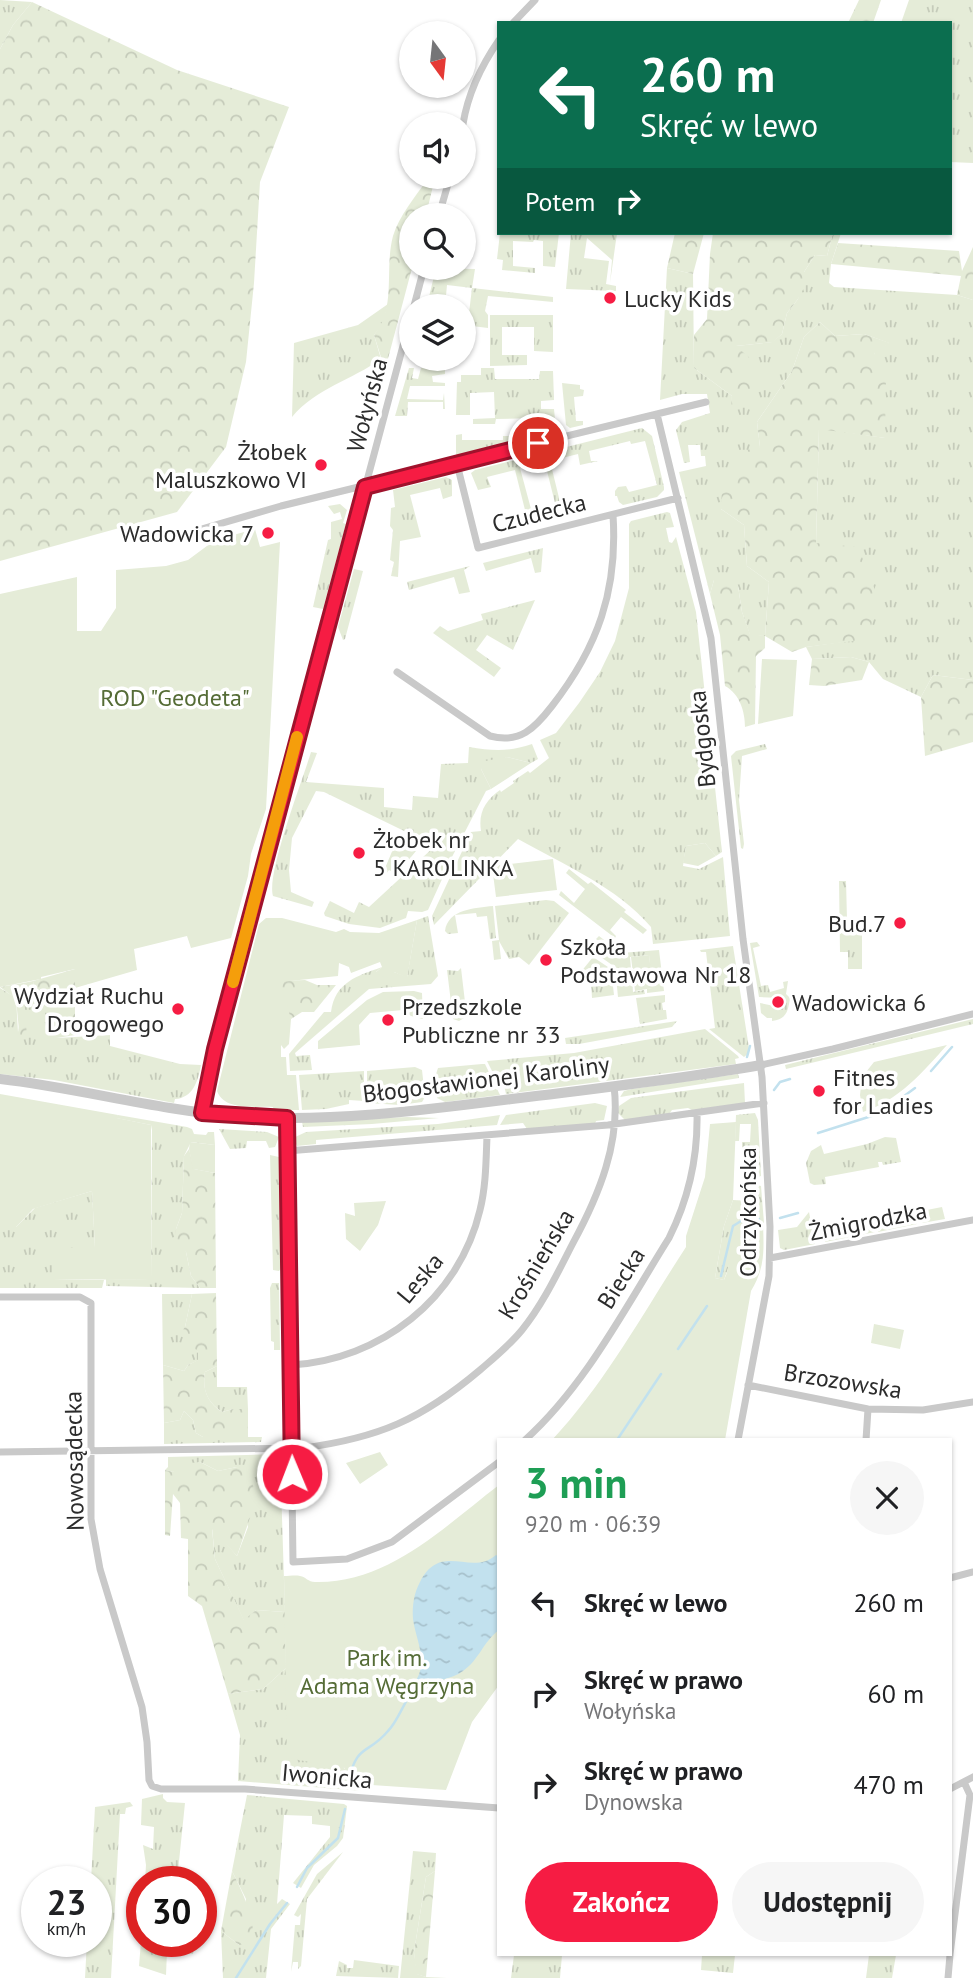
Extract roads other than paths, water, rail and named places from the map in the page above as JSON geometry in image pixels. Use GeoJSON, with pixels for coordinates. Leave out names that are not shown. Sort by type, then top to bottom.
{"type":"FeatureCollection","features":[{"type":"Feature","properties":{"kind":"street"},"geometry":{"type":"LineString","coordinates":[[515,21],[534,0]]}},
{"type":"Feature","properties":{"kind":"street"},"geometry":{"type":"LineString","coordinates":[[465,112],[477,77],[497,43]]}},
{"type":"Feature","properties":{"kind":"street","name":"Wołyńska"},"geometry":{"type":"LineString","coordinates":[[202,1113],[215,1049],[399,361]]}},
{"type":"Feature","properties":{"kind":"street"},"geometry":{"type":"LineString","coordinates":[[164,540],[256,512],[706,402]]}},
{"type":"Feature","properties":{"kind":"street","name":"Bydgoska"},"geometry":{"type":"LineString","coordinates":[[657,414],[710,638],[743,939],[761,1065]]}},
{"type":"Feature","properties":{"kind":"street","name":"Czudecka"},"geometry":{"type":"LineString","coordinates":[[457,464],[478,548],[678,498]]}},
{"type":"Feature","properties":{"kind":"street","name":"Czudecka"},"geometry":{"type":"LineString","coordinates":[[397,672],[490,736],[508,739],[529,732],[574,676],[598,628],[607,600],[613,564],[613,515]]}},
{"type":"Feature","properties":{"kind":"street","name":"Błogosławionej Karoliny"},"geometry":{"type":"LineString","coordinates":[[0,1079],[58,1086],[202,1113],[287,1118],[397,1112],[761,1065],[973,1014]]}},
{"type":"Feature","properties":{"kind":"street","name":"Odrzykońska"},"geometry":{"type":"LineString","coordinates":[[738,1438],[767,1289],[770,1258],[761,1065]]}},
{"type":"Feature","properties":{"kind":"street","name":"Krośnieńska"},"geometry":{"type":"LineString","coordinates":[[0,1452],[292,1449],[349,1441],[404,1423],[444,1399],[511,1343],[538,1307],[594,1204],[604,1179],[613,1125],[614,1086]]}},
{"type":"Feature","properties":{"kind":"street"},"geometry":{"type":"LineString","coordinates":[[287,1151],[613,1125],[764,1103]]}},
{"type":"Feature","properties":{"kind":"street","name":"Biecka"},"geometry":{"type":"LineString","coordinates":[[527,1438],[579,1381],[669,1238],[680,1216],[693,1173],[697,1113]]}},
{"type":"Feature","properties":{"kind":"street"},"geometry":{"type":"LineString","coordinates":[[287,1118],[293,1562],[347,1559],[393,1542],[497,1464]]}},
{"type":"Feature","properties":{"kind":"street","name":"Leska"},"geometry":{"type":"LineString","coordinates":[[291,1365],[340,1357],[375,1343],[412,1319],[438,1294],[464,1254],[480,1211],[487,1136]]}},
{"type":"Feature","properties":{"kind":"street","name":"Żmigrodzka"},"geometry":{"type":"LineString","coordinates":[[770,1258],[973,1220]]}},
{"type":"Feature","properties":{"kind":"street","name":"Nowosądecka"},"geometry":{"type":"LineString","coordinates":[[0,1297],[80,1297],[91,1303],[91,1519],[104,1586],[140,1698],[147,1742],[149,1780],[152,1786]]}},
{"type":"Feature","properties":{"kind":"street","name":"Brzozowska"},"geometry":{"type":"LineString","coordinates":[[748,1385],[868,1409],[923,1410],[973,1402]]}},
{"type":"Feature","properties":{"kind":"street"},"geometry":{"type":"LineString","coordinates":[[866,1438],[868,1409]]}},
{"type":"Feature","properties":{"kind":"street"},"geometry":{"type":"LineString","coordinates":[[952,1577],[973,1572]]}},
{"type":"Feature","properties":{"kind":"street"},"geometry":{"type":"LineString","coordinates":[[952,1788],[973,1777]]}},
{"type":"Feature","properties":{"kind":"street"},"geometry":{"type":"LineString","coordinates":[[952,1938],[970,1795],[964,1782]]}},
{"type":"Feature","properties":{"kind":"street","name":"Iwonicka"},"geometry":{"type":"LineString","coordinates":[[152,1786],[161,1789],[245,1788],[497,1808]]}},
{"type":"Feature","properties":{"kind":"street"},"geometry":{"type":"LineString","coordinates":[[948,1978],[950,1956]]}},
{"type":"Feature","properties":{"kind":"water"},"geometry":{"type":"Polygon","coordinates":[[[497,1556],[497,1632],[463,1671],[421,1686],[415,1682],[421,1659],[413,1614],[413,1604],[420,1582],[428,1570],[437,1564],[447,1561],[486,1561],[497,1556]]]}},
{"type":"Feature","properties":{"kind":"waterway"},"geometry":{"type":"LineString","coordinates":[[747,1057],[750,1046]]}},
{"type":"Feature","properties":{"kind":"waterway"},"geometry":{"type":"LineString","coordinates":[[931,1071],[952,1047]]}},
{"type":"Feature","properties":{"kind":"waterway"},"geometry":{"type":"LineString","coordinates":[[774,1090],[780,1082],[790,1079]]}},
{"type":"Feature","properties":{"kind":"waterway"},"geometry":{"type":"LineString","coordinates":[[818,1133],[881,1113],[915,1088]]}},
{"type":"Feature","properties":{"kind":"waterway"},"geometry":{"type":"LineString","coordinates":[[780,1218],[798,1213]]}},
{"type":"Feature","properties":{"kind":"waterway"},"geometry":{"type":"LineString","coordinates":[[721,1276],[733,1226],[741,1221],[759,1219]]}},
{"type":"Feature","properties":{"kind":"waterway"},"geometry":{"type":"LineString","coordinates":[[678,1349],[707,1306]]}},
{"type":"Feature","properties":{"kind":"waterway"},"geometry":{"type":"LineString","coordinates":[[618,1438],[661,1374]]}},
{"type":"Feature","properties":{"kind":"waterway"},"geometry":{"type":"LineString","coordinates":[[348,1783],[359,1755],[392,1727],[412,1692]]}},
{"type":"Feature","properties":{"kind":"waterway"},"geometry":{"type":"LineString","coordinates":[[297,1887],[307,1868],[338,1838],[345,1809]]}},
{"type":"Feature","properties":{"kind":"waterway"},"geometry":{"type":"LineString","coordinates":[[236,1978],[270,1924],[287,1903]]}},
{"type":"Feature","properties":{"kind":"place","name":"Lucky Kids"},"geometry":{"type":"Point","coordinates":[610,298]}},
{"type":"Feature","properties":{"kind":"place","name":"Żłobek Maluszkowo VI"},"geometry":{"type":"Point","coordinates":[321,465]}},
{"type":"Feature","properties":{"kind":"place","name":"Wadowicka 7"},"geometry":{"type":"Point","coordinates":[268,533]}},
{"type":"Feature","properties":{"kind":"place","name":"Żłobek nr 5 KAROLINKA"},"geometry":{"type":"Point","coordinates":[359,853]}},
{"type":"Feature","properties":{"kind":"place","name":"Bud.7"},"geometry":{"type":"Point","coordinates":[900,923]}},
{"type":"Feature","properties":{"kind":"place","name":"Szkoła Podstawowa Nr 18"},"geometry":{"type":"Point","coordinates":[546,960]}},
{"type":"Feature","properties":{"kind":"place","name":"Wadowicka 6"},"geometry":{"type":"Point","coordinates":[778,1002]}},
{"type":"Feature","properties":{"kind":"place","name":"Wydział Ruchu Drogowego"},"geometry":{"type":"Point","coordinates":[178,1009]}},
{"type":"Feature","properties":{"kind":"place","name":"Przedszkole Publiczne nr 33"},"geometry":{"type":"Point","coordinates":[388,1020]}},
{"type":"Feature","properties":{"kind":"place","name":"Fitnes for Ladies"},"geometry":{"type":"Point","coordinates":[819,1091]}},
{"type":"Feature","properties":{"kind":"park label","name":"ROD \"Geodeta\""},"geometry":{"type":"Point","coordinates":[175,697]}},
{"type":"Feature","properties":{"kind":"park label","name":"Park im. Adama Węgrzyna"},"geometry":{"type":"Point","coordinates":[387,1671]}}]}
